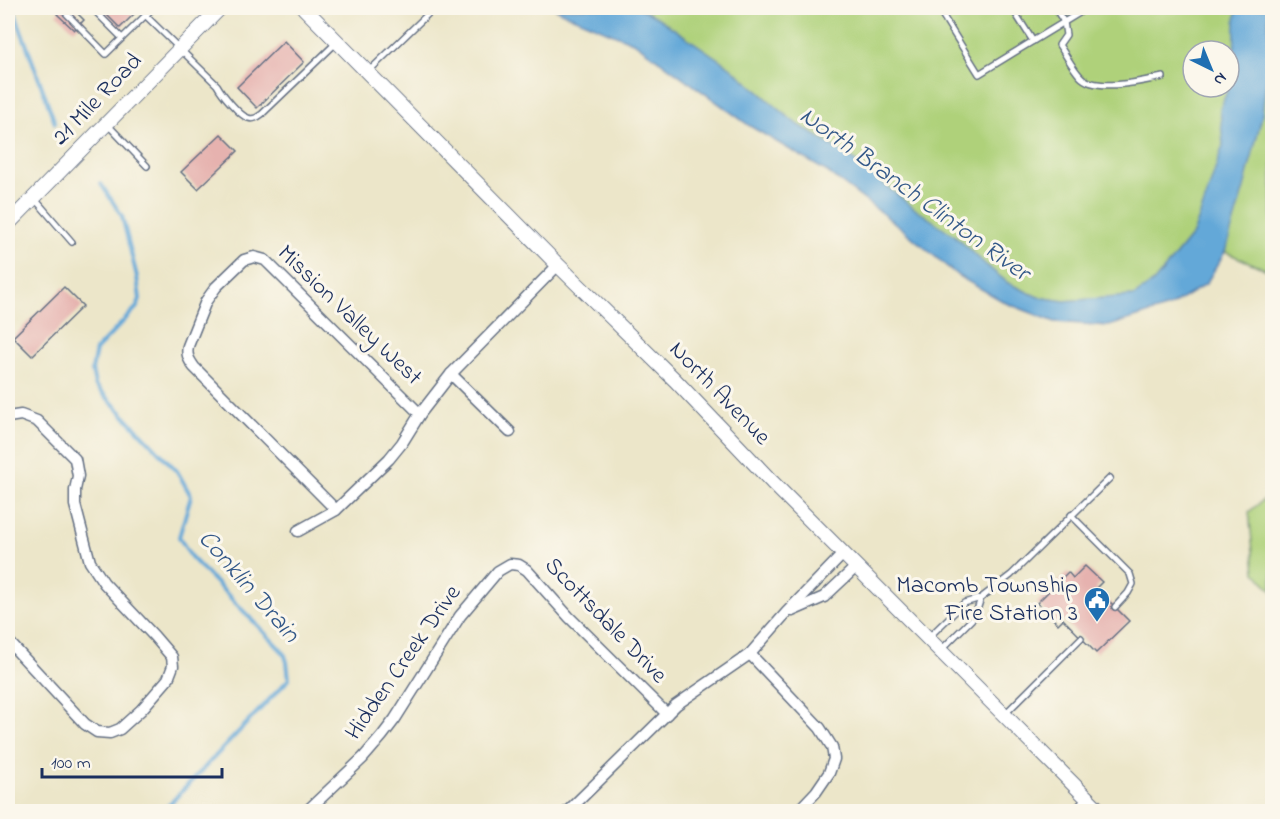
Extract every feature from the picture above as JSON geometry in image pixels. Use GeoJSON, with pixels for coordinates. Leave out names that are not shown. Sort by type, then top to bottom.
{"type":"FeatureCollection","features":[{"type":"Feature","properties":{"kind":"street","name":"21 Mile Road"},"geometry":{"type":"LineString","coordinates":[[8,224],[220,8]]}},
{"type":"Feature","properties":{"kind":"street","name":"North Avenue"},"geometry":{"type":"LineString","coordinates":[[304,8],[1101,812]]}},
{"type":"Feature","properties":{"kind":"street","name":"Mission Valley West"},"geometry":{"type":"LineString","coordinates":[[336,510],[189,360],[187,351],[208,296],[244,260],[254,257],[269,263],[420,414]]}},
{"type":"Feature","properties":{"kind":"street"},"geometry":{"type":"LineString","coordinates":[[298,531],[336,510],[396,450],[451,374],[558,266]]}},
{"type":"Feature","properties":{"kind":"street"},"geometry":{"type":"LineString","coordinates":[[451,374],[510,432]]}},
{"type":"Feature","properties":{"kind":"street"},"geometry":{"type":"LineString","coordinates":[[8,417],[21,416],[37,421],[75,459],[78,476],[75,505],[90,562],[104,583],[172,657],[173,666],[168,679],[141,710],[120,729],[110,733],[97,732],[85,724],[8,641]]}},
{"type":"Feature","properties":{"kind":"street"},"geometry":{"type":"LineString","coordinates":[[567,812],[667,714],[686,698],[750,654],[844,553]]}},
{"type":"Feature","properties":{"kind":"street","name":"Scottsdale Drive"},"geometry":{"type":"LineString","coordinates":[[510,564],[522,566],[527,570],[569,617],[667,714]]}},
{"type":"Feature","properties":{"kind":"street","name":"Hidden Creek Drive"},"geometry":{"type":"LineString","coordinates":[[306,812],[377,743],[395,719],[467,606],[498,571],[510,564]]}},
{"type":"Feature","properties":{"kind":"street"},"geometry":{"type":"LineString","coordinates":[[786,613],[824,597],[857,566]]}},
{"type":"Feature","properties":{"kind":"street"},"geometry":{"type":"LineString","coordinates":[[750,654],[820,728],[829,741],[833,753],[832,765],[825,779],[797,812]]}},
{"type":"Feature","properties":{"kind":"street"},"geometry":{"type":"LineString","coordinates":[[1076,812],[1089,799]]}},
{"type":"Feature","properties":{"kind":"lane"},"geometry":{"type":"LineString","coordinates":[[61,8],[106,54],[153,8]]}},
{"type":"Feature","properties":{"kind":"lane"},"geometry":{"type":"LineString","coordinates":[[92,8],[122,38]]}},
{"type":"Feature","properties":{"kind":"lane"},"geometry":{"type":"LineString","coordinates":[[367,73],[431,11],[428,8]]}},
{"type":"Feature","properties":{"kind":"lane"},"geometry":{"type":"LineString","coordinates":[[938,8],[979,74],[1079,13],[1081,8]]}},
{"type":"Feature","properties":{"kind":"lane"},"geometry":{"type":"LineString","coordinates":[[1012,8],[1033,40]]}},
{"type":"Feature","properties":{"kind":"lane"},"geometry":{"type":"LineString","coordinates":[[1055,8],[1064,22],[1066,35],[1059,45],[1082,78],[1098,85],[1163,77]]}},
{"type":"Feature","properties":{"kind":"lane"},"geometry":{"type":"LineString","coordinates":[[145,15],[217,85],[244,116],[250,119],[262,114],[337,42]]}},
{"type":"Feature","properties":{"kind":"lane"},"geometry":{"type":"LineString","coordinates":[[106,124],[147,166]]}},
{"type":"Feature","properties":{"kind":"lane"},"geometry":{"type":"LineString","coordinates":[[34,198],[72,242]]}},
{"type":"Feature","properties":{"kind":"lane"},"geometry":{"type":"LineString","coordinates":[[928,638],[964,603],[981,598],[1011,575],[1110,478]]}},
{"type":"Feature","properties":{"kind":"lane"},"geometry":{"type":"LineString","coordinates":[[1071,515],[1130,574],[1133,584],[1115,607]]}},
{"type":"Feature","properties":{"kind":"lane"},"geometry":{"type":"LineString","coordinates":[[941,650],[975,616],[981,598]]}},
{"type":"Feature","properties":{"kind":"lane"},"geometry":{"type":"LineString","coordinates":[[1005,714],[1081,638]]}},
{"type":"Feature","properties":{"kind":"green space"},"geometry":{"type":"Polygon","coordinates":[[[639,8],[1272,8],[1272,272],[1225,252],[1193,234],[1154,282],[1134,296],[1064,301],[1038,297],[1008,283],[955,236],[915,209],[850,157],[794,122],[730,67],[658,18],[639,8]]]}},
{"type":"Feature","properties":{"kind":"green space"},"geometry":{"type":"Polygon","coordinates":[[[1272,492],[1272,591],[1255,572],[1249,512],[1272,492]]]}},
{"type":"Feature","properties":{"kind":"water","name":"North Branch Clinton River"},"geometry":{"type":"Polygon","coordinates":[[[555,8],[639,8],[658,18],[730,67],[794,122],[850,157],[915,209],[955,236],[1008,283],[1038,297],[1064,301],[1134,296],[1154,282],[1193,234],[1223,145],[1220,109],[1224,99],[1241,99],[1241,39],[1235,39],[1237,8],[1268,8],[1269,55],[1262,116],[1225,252],[1206,284],[1169,307],[1109,326],[1055,322],[1006,303],[958,276],[900,227],[826,171],[750,126],[635,43],[555,8]]]}},
{"type":"Feature","properties":{"kind":"building"},"geometry":{"type":"Polygon","coordinates":[[[57,8],[72,8],[84,20],[74,30],[57,14],[60,11],[57,8]]]}},
{"type":"Feature","properties":{"kind":"building"},"geometry":{"type":"Polygon","coordinates":[[[100,8],[140,8],[120,28],[100,8]]]}},
{"type":"Feature","properties":{"kind":"building"},"geometry":{"type":"Polygon","coordinates":[[[284,41],[304,62],[257,108],[237,87],[284,41]]]}},
{"type":"Feature","properties":{"kind":"building"},"geometry":{"type":"Polygon","coordinates":[[[221,134],[238,151],[198,189],[181,172],[221,134]]]}},
{"type":"Feature","properties":{"kind":"building"},"geometry":{"type":"Polygon","coordinates":[[[64,287],[83,306],[32,356],[13,337],[64,287]]]}},
{"type":"Feature","properties":{"kind":"building"},"geometry":{"type":"Polygon","coordinates":[[[1085,566],[1102,582],[1096,588],[1129,621],[1096,653],[1063,619],[1058,624],[1037,603],[1068,572],[1073,578],[1085,566]]]}},
{"type":"Feature","properties":{"kind":"waterway","name":"Conklin Drain"},"geometry":{"type":"LineString","coordinates":[[13,8],[55,123]]}},
{"type":"Feature","properties":{"kind":"waterway","name":"Conklin Drain"},"geometry":{"type":"LineString","coordinates":[[101,184],[122,216],[140,299],[137,307],[96,350],[92,370],[95,385],[177,471],[191,496],[179,537],[191,557],[284,653],[289,679],[162,812]]}},
{"type":"Feature","properties":{"kind":"place","name":"Macomb Township Fire Station 3"},"geometry":{"type":"Point","coordinates":[1097,623]}}]}
